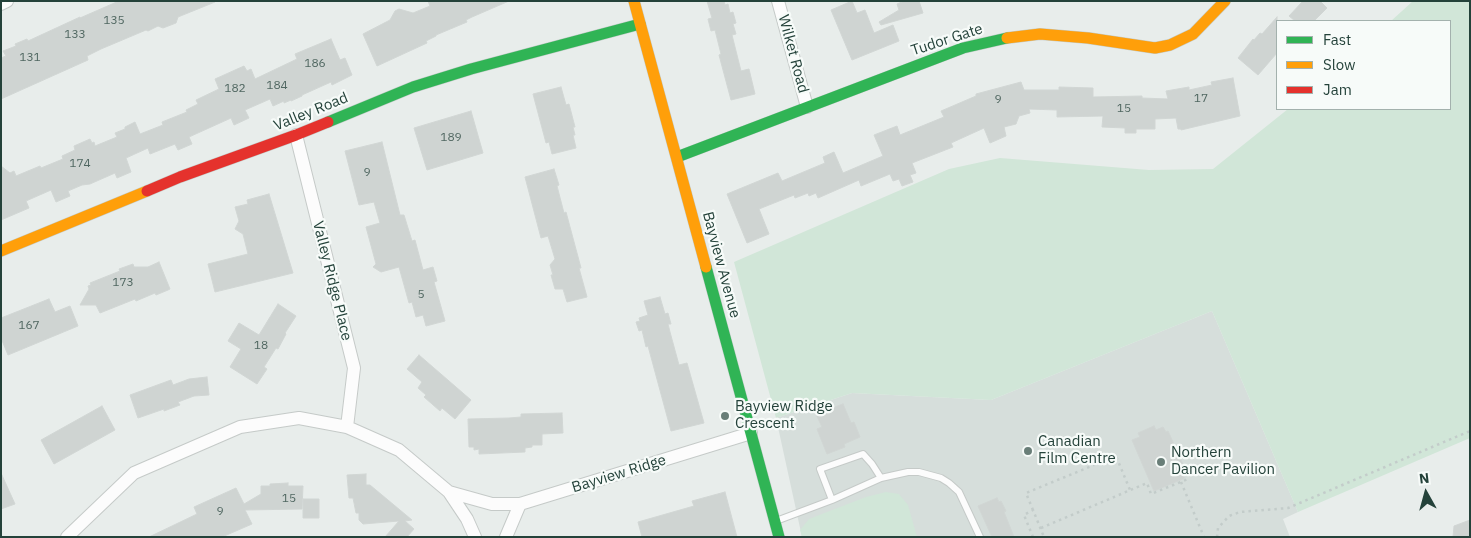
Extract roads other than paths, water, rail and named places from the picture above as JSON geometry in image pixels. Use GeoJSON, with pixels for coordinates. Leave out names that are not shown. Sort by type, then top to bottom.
{"type":"FeatureCollection","features":[{"type":"Feature","properties":{"kind":"street"},"geometry":{"type":"LineString","coordinates":[[1,4],[7,1]]}},
{"type":"Feature","properties":{"kind":"street","name":"Bayview Avenue"},"geometry":{"type":"LineString","coordinates":[[634,1],[779,537]]}},
{"type":"Feature","properties":{"kind":"street","name":"Wilket Road"},"geometry":{"type":"LineString","coordinates":[[778,1],[807,107]]}},
{"type":"Feature","properties":{"kind":"street","name":"Tudor Gate"},"geometry":{"type":"LineString","coordinates":[[677,157],[963,48],[986,42],[1040,34],[1088,38],[1155,48],[1170,45],[1193,34],[1225,1]]}},
{"type":"Feature","properties":{"kind":"street","name":"Valley Road"},"geometry":{"type":"LineString","coordinates":[[1,251],[180,176],[296,135],[422,85],[471,69],[640,24]]}},
{"type":"Feature","properties":{"kind":"street","name":"Valley Ridge Place"},"geometry":{"type":"LineString","coordinates":[[296,135],[354,368],[347,427]]}},
{"type":"Feature","properties":{"kind":"street"},"geometry":{"type":"LineString","coordinates":[[69,536],[134,473],[240,427],[299,418],[347,427],[399,450],[449,492],[467,519],[475,537]]}},
{"type":"Feature","properties":{"kind":"street","name":"Bayview Ridge"},"geometry":{"type":"LineString","coordinates":[[520,504],[751,433]]}},
{"type":"Feature","properties":{"kind":"street"},"geometry":{"type":"LineString","coordinates":[[449,492],[492,504],[520,504],[506,537]]}},
{"type":"Feature","properties":{"kind":"lane"},"geometry":{"type":"LineString","coordinates":[[832,500],[820,469],[863,454],[881,478]]}},
{"type":"Feature","properties":{"kind":"lane"},"geometry":{"type":"LineString","coordinates":[[775,521],[832,500],[881,478],[908,472],[919,472],[935,476],[950,483],[965,503],[980,537]]}},
{"type":"Feature","properties":{"kind":"place","name":"Bayview Ridge Crescent"},"geometry":{"type":"Point","coordinates":[725,416]}},
{"type":"Feature","properties":{"kind":"place","name":"Canadian Film Centre"},"geometry":{"type":"Point","coordinates":[1028,451]}},
{"type":"Feature","properties":{"kind":"place","name":"Northern Dancer Pavilion"},"geometry":{"type":"Point","coordinates":[1161,462]}}]}
